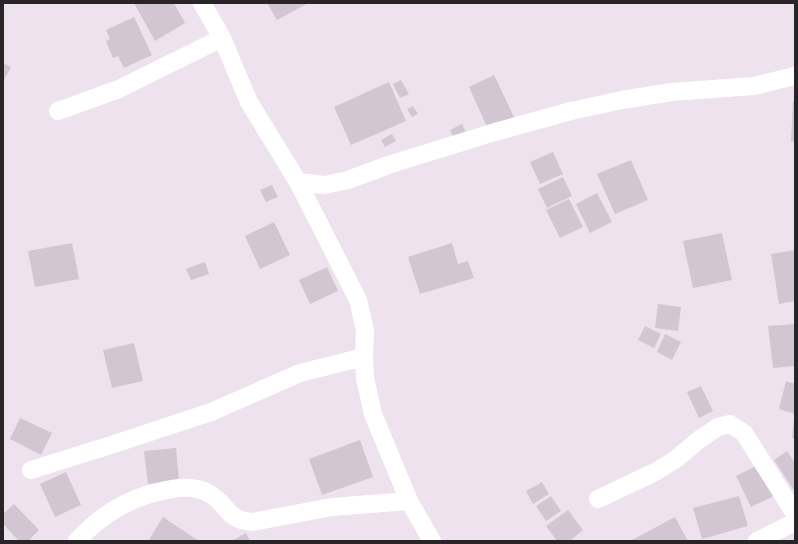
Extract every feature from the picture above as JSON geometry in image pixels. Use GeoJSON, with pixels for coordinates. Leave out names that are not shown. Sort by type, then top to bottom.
{"type":"FeatureCollection","features":[{"type":"Feature","properties":{"kind":"street"},"geometry":{"type":"LineString","coordinates":[[202,3],[222,38],[249,102],[298,182],[358,300],[364,330],[365,378],[373,414],[409,501],[432,541]]}},
{"type":"Feature","properties":{"kind":"street"},"geometry":{"type":"LineString","coordinates":[[58,110],[119,89],[222,38]]}},
{"type":"Feature","properties":{"kind":"street"},"geometry":{"type":"LineString","coordinates":[[298,182],[324,185],[348,180],[391,164],[495,132],[571,111],[622,100],[671,92],[754,86],[795,76]]}},
{"type":"Feature","properties":{"kind":"street"},"geometry":{"type":"LineString","coordinates":[[31,470],[211,412],[300,373],[364,357]]}},
{"type":"Feature","properties":{"kind":"street"},"geometry":{"type":"LineString","coordinates":[[598,499],[657,471],[676,459],[700,439],[718,427],[730,424],[744,433],[795,514]]}},
{"type":"Feature","properties":{"kind":"street"},"geometry":{"type":"LineString","coordinates":[[77,541],[103,517],[122,505],[154,492],[182,488],[198,488],[214,496],[234,518],[242,522],[252,522],[332,507],[409,501]]}},
{"type":"Feature","properties":{"kind":"street"},"geometry":{"type":"LineString","coordinates":[[758,541],[795,522]]}},
{"type":"Feature","properties":{"kind":"street"},"geometry":{"type":"LineString","coordinates":[[791,541],[795,530]]}},
{"type":"Feature","properties":{"kind":"building"},"geometry":{"type":"Polygon","coordinates":[[[134,3],[174,3],[185,23],[155,41],[134,3]]]}},
{"type":"Feature","properties":{"kind":"building"},"geometry":{"type":"Polygon","coordinates":[[[267,3],[308,3],[277,20],[267,3]]]}},
{"type":"Feature","properties":{"kind":"building"},"geometry":{"type":"Polygon","coordinates":[[[134,17],[152,55],[124,68],[118,56],[113,58],[106,41],[110,39],[106,30],[134,17]]]}},
{"type":"Feature","properties":{"kind":"building"},"geometry":{"type":"Polygon","coordinates":[[[3,63],[11,67],[3,82],[3,63]]]}},
{"type":"Feature","properties":{"kind":"building"},"geometry":{"type":"Polygon","coordinates":[[[494,75],[514,117],[488,129],[469,87],[494,75]]]}},
{"type":"Feature","properties":{"kind":"building"},"geometry":{"type":"Polygon","coordinates":[[[401,80],[409,94],[400,98],[393,84],[401,80]]]}},
{"type":"Feature","properties":{"kind":"building"},"geometry":{"type":"Polygon","coordinates":[[[389,82],[406,121],[351,145],[334,107],[389,82]]]}},
{"type":"Feature","properties":{"kind":"building"},"geometry":{"type":"Polygon","coordinates":[[[793,101],[795,101],[795,142],[791,141],[793,101]]]}},
{"type":"Feature","properties":{"kind":"building"},"geometry":{"type":"Polygon","coordinates":[[[413,106],[418,114],[412,117],[407,109],[413,106]]]}},
{"type":"Feature","properties":{"kind":"building"},"geometry":{"type":"Polygon","coordinates":[[[462,124],[467,135],[455,141],[450,130],[462,124]]]}},
{"type":"Feature","properties":{"kind":"building"},"geometry":{"type":"Polygon","coordinates":[[[392,134],[396,141],[385,147],[381,140],[392,134]]]}},
{"type":"Feature","properties":{"kind":"building"},"geometry":{"type":"Polygon","coordinates":[[[553,152],[563,174],[540,184],[530,162],[553,152]]]}},
{"type":"Feature","properties":{"kind":"building"},"geometry":{"type":"Polygon","coordinates":[[[631,160],[648,200],[615,214],[597,174],[631,160]]]}},
{"type":"Feature","properties":{"kind":"building"},"geometry":{"type":"Polygon","coordinates":[[[563,177],[572,196],[547,208],[538,189],[563,177]]]}},
{"type":"Feature","properties":{"kind":"building"},"geometry":{"type":"Polygon","coordinates":[[[272,185],[278,197],[266,202],[260,190],[272,185]]]}},
{"type":"Feature","properties":{"kind":"building"},"geometry":{"type":"Polygon","coordinates":[[[597,193],[612,222],[590,233],[576,204],[597,193]]]}},
{"type":"Feature","properties":{"kind":"building"},"geometry":{"type":"Polygon","coordinates":[[[569,199],[583,227],[560,238],[546,210],[569,199]]]}},
{"type":"Feature","properties":{"kind":"building"},"geometry":{"type":"Polygon","coordinates":[[[274,222],[290,255],[260,269],[245,236],[274,222]]]}},
{"type":"Feature","properties":{"kind":"building"},"geometry":{"type":"Polygon","coordinates":[[[722,233],[732,280],[693,288],[683,241],[722,233]]]}},
{"type":"Feature","properties":{"kind":"building"},"geometry":{"type":"Polygon","coordinates":[[[72,243],[79,279],[35,287],[28,251],[72,243]]]}},
{"type":"Feature","properties":{"kind":"building"},"geometry":{"type":"Polygon","coordinates":[[[452,243],[458,264],[468,261],[474,278],[420,294],[408,257],[452,243]]]}},
{"type":"Feature","properties":{"kind":"building"},"geometry":{"type":"Polygon","coordinates":[[[795,250],[795,301],[779,304],[771,254],[795,250]]]}},
{"type":"Feature","properties":{"kind":"building"},"geometry":{"type":"Polygon","coordinates":[[[205,262],[209,274],[191,280],[186,269],[205,262]]]}},
{"type":"Feature","properties":{"kind":"building"},"geometry":{"type":"Polygon","coordinates":[[[327,267],[338,291],[310,304],[299,280],[327,267]]]}},
{"type":"Feature","properties":{"kind":"building"},"geometry":{"type":"Polygon","coordinates":[[[658,304],[681,307],[678,331],[655,328],[658,304]]]}},
{"type":"Feature","properties":{"kind":"building"},"geometry":{"type":"Polygon","coordinates":[[[795,324],[795,366],[773,368],[768,326],[795,324]]]}},
{"type":"Feature","properties":{"kind":"building"},"geometry":{"type":"Polygon","coordinates":[[[645,326],[661,334],[654,348],[638,340],[645,326]]]}},
{"type":"Feature","properties":{"kind":"building"},"geometry":{"type":"Polygon","coordinates":[[[665,334],[681,342],[672,360],[657,352],[665,334]]]}},
{"type":"Feature","properties":{"kind":"building"},"geometry":{"type":"Polygon","coordinates":[[[134,343],[143,381],[112,388],[103,350],[134,343]]]}},
{"type":"Feature","properties":{"kind":"building"},"geometry":{"type":"Polygon","coordinates":[[[786,381],[795,384],[795,414],[779,409],[786,381]]]}},
{"type":"Feature","properties":{"kind":"building"},"geometry":{"type":"Polygon","coordinates":[[[701,386],[713,411],[699,418],[687,392],[701,386]]]}},
{"type":"Feature","properties":{"kind":"building"},"geometry":{"type":"Polygon","coordinates":[[[20,418],[52,433],[41,455],[10,439],[20,418]]]}},
{"type":"Feature","properties":{"kind":"building"},"geometry":{"type":"Polygon","coordinates":[[[794,418],[795,438],[792,438],[794,418]]]}},
{"type":"Feature","properties":{"kind":"building"},"geometry":{"type":"Polygon","coordinates":[[[360,440],[373,477],[322,495],[309,459],[360,440]]]}},
{"type":"Feature","properties":{"kind":"building"},"geometry":{"type":"Polygon","coordinates":[[[176,448],[179,481],[148,484],[144,451],[176,448]]]}},
{"type":"Feature","properties":{"kind":"building"},"geometry":{"type":"Polygon","coordinates":[[[787,451],[795,463],[795,492],[774,460],[787,451]]]}},
{"type":"Feature","properties":{"kind":"building"},"geometry":{"type":"Polygon","coordinates":[[[758,465],[774,496],[751,507],[736,476],[758,465]]]}},
{"type":"Feature","properties":{"kind":"building"},"geometry":{"type":"Polygon","coordinates":[[[66,472],[81,505],[55,517],[40,484],[66,472]]]}},
{"type":"Feature","properties":{"kind":"building"},"geometry":{"type":"Polygon","coordinates":[[[542,482],[549,494],[533,504],[526,491],[542,482]]]}},
{"type":"Feature","properties":{"kind":"building"},"geometry":{"type":"Polygon","coordinates":[[[551,496],[561,511],[546,521],[536,506],[551,496]]]}},
{"type":"Feature","properties":{"kind":"building"},"geometry":{"type":"Polygon","coordinates":[[[739,496],[748,526],[702,539],[693,508],[739,496]]]}},
{"type":"Feature","properties":{"kind":"building"},"geometry":{"type":"Polygon","coordinates":[[[14,504],[39,530],[28,541],[19,541],[3,524],[3,514],[14,504]]]}},
{"type":"Feature","properties":{"kind":"building"},"geometry":{"type":"Polygon","coordinates":[[[568,510],[583,530],[570,541],[557,541],[546,526],[568,510]]]}},
{"type":"Feature","properties":{"kind":"building"},"geometry":{"type":"Polygon","coordinates":[[[163,517],[199,541],[148,541],[163,517]]]}},
{"type":"Feature","properties":{"kind":"building"},"geometry":{"type":"Polygon","coordinates":[[[675,517],[688,541],[630,541],[675,517]]]}},
{"type":"Feature","properties":{"kind":"building"},"geometry":{"type":"Polygon","coordinates":[[[246,533],[250,541],[232,541],[246,533]]]}}]}
